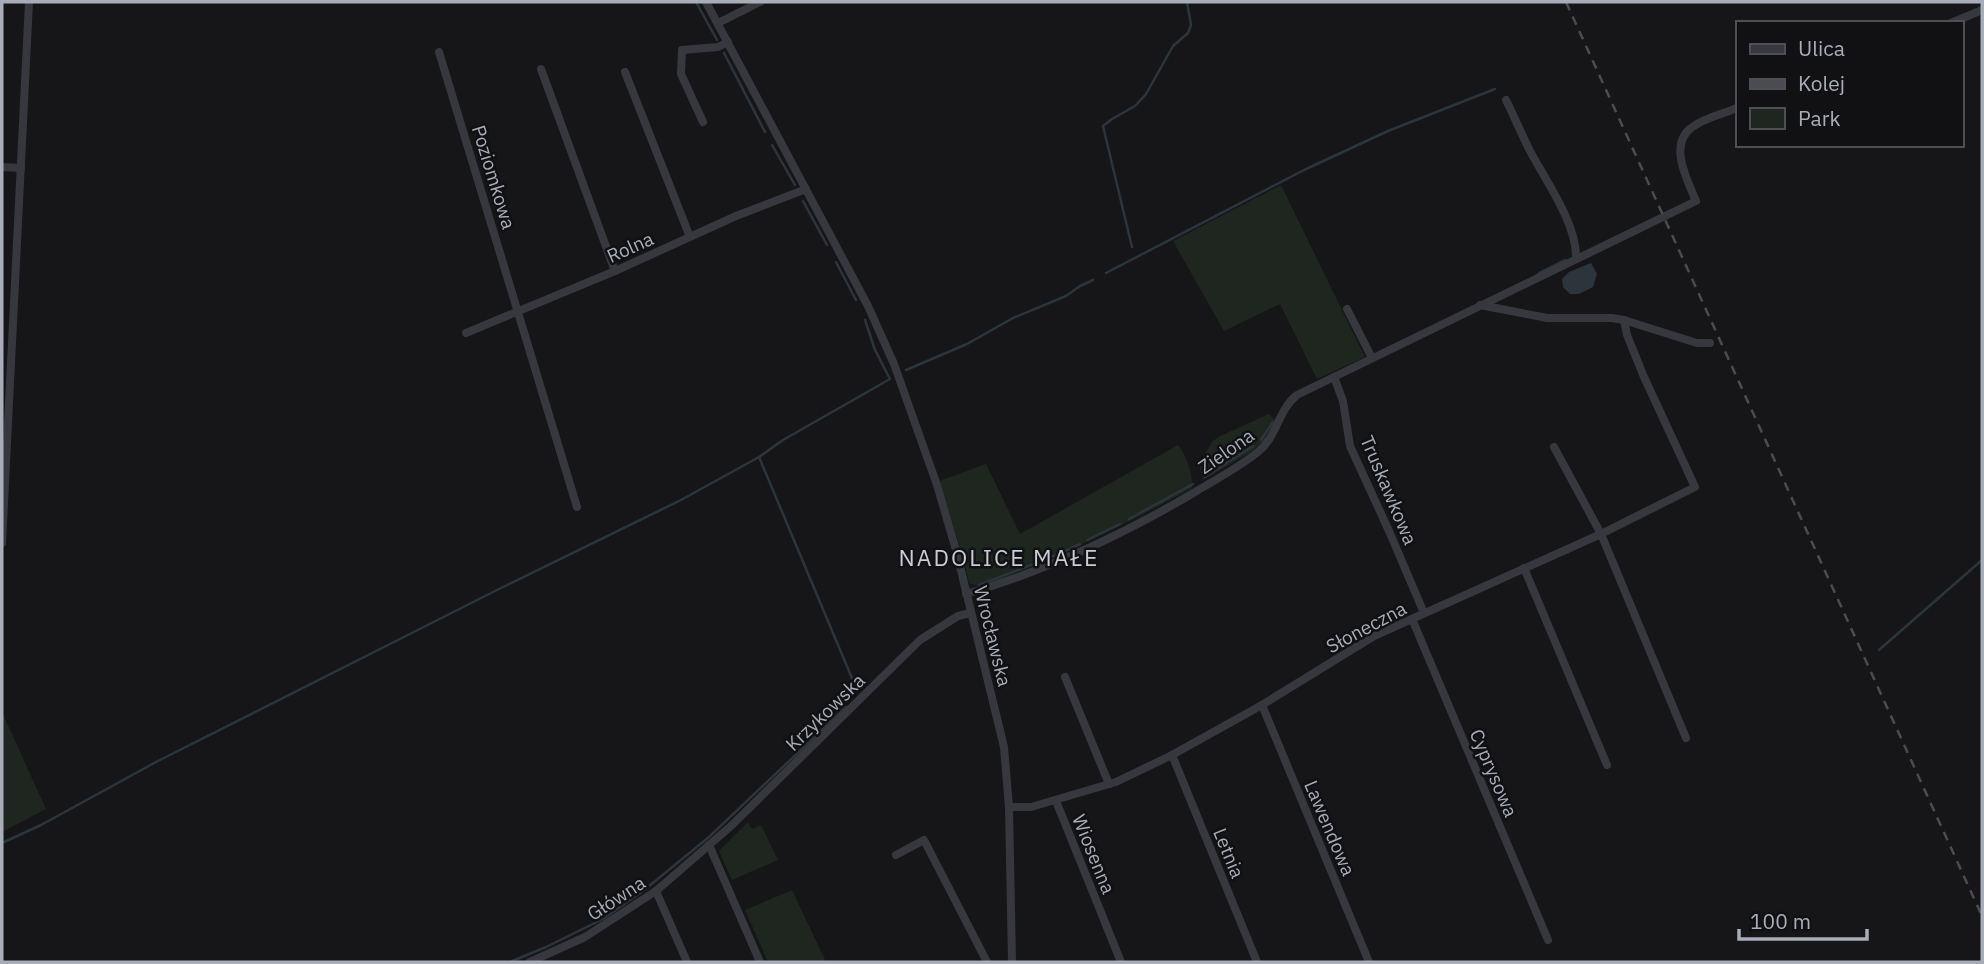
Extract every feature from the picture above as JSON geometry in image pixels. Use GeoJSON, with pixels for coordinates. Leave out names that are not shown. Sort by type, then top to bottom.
{"type":"FeatureCollection","features":[{"type":"Feature","properties":{"kind":"street"},"geometry":{"type":"LineString","coordinates":[[2,543],[29,2]]}},
{"type":"Feature","properties":{"kind":"street","name":"Wrocławska"},"geometry":{"type":"LineString","coordinates":[[706,2],[859,288],[894,364],[937,485],[1002,736],[1009,807],[1012,962]]}},
{"type":"Feature","properties":{"kind":"street"},"geometry":{"type":"LineString","coordinates":[[718,23],[760,2]]}},
{"type":"Feature","properties":{"kind":"street"},"geometry":{"type":"LineString","coordinates":[[1956,21],[1982,10]]}},
{"type":"Feature","properties":{"kind":"street"},"geometry":{"type":"LineString","coordinates":[[703,122],[681,74],[682,50],[718,47],[728,42]]}},
{"type":"Feature","properties":{"kind":"street","name":"Poziomkowa"},"geometry":{"type":"LineString","coordinates":[[439,52],[577,506]]}},
{"type":"Feature","properties":{"kind":"street"},"geometry":{"type":"LineString","coordinates":[[541,69],[615,271]]}},
{"type":"Feature","properties":{"kind":"street"},"geometry":{"type":"LineString","coordinates":[[625,72],[690,237]]}},
{"type":"Feature","properties":{"kind":"street"},"geometry":{"type":"LineString","coordinates":[[1506,100],[1562,211],[1576,246],[1576,258]]}},
{"type":"Feature","properties":{"kind":"street","name":"Zielona"},"geometry":{"type":"LineString","coordinates":[[966,594],[1087,549],[1162,511],[1261,450],[1276,429],[1287,403],[1306,390],[1696,201],[1680,156],[1682,139],[1693,126],[1736,108]]}},
{"type":"Feature","properties":{"kind":"street"},"geometry":{"type":"LineString","coordinates":[[2,167],[21,168]]}},
{"type":"Feature","properties":{"kind":"street","name":"Rolna"},"geometry":{"type":"LineString","coordinates":[[466,333],[615,271],[804,185]]}},
{"type":"Feature","properties":{"kind":"street"},"geometry":{"type":"LineString","coordinates":[[1480,305],[1547,318],[1624,320],[1697,343],[1710,343]]}},
{"type":"Feature","properties":{"kind":"street"},"geometry":{"type":"LineString","coordinates":[[1347,309],[1372,358]]}},
{"type":"Feature","properties":{"kind":"street","name":"Słoneczna"},"geometry":{"type":"LineString","coordinates":[[1056,801],[1110,785],[1172,755],[1262,705],[1374,636],[1601,534],[1695,486],[1644,377],[1627,335],[1624,320]]}},
{"type":"Feature","properties":{"kind":"street","name":"Truskawkowa"},"geometry":{"type":"LineString","coordinates":[[1334,377],[1343,401],[1350,446],[1424,613]]}},
{"type":"Feature","properties":{"kind":"street"},"geometry":{"type":"LineString","coordinates":[[1554,447],[1601,534],[1686,738]]}},
{"type":"Feature","properties":{"kind":"street"},"geometry":{"type":"LineString","coordinates":[[1524,568],[1606,765]]}},
{"type":"Feature","properties":{"kind":"street","name":"Krzykowska"},"geometry":{"type":"LineString","coordinates":[[709,845],[920,640],[958,616],[970,613]]}},
{"type":"Feature","properties":{"kind":"street","name":"Cyprysowa"},"geometry":{"type":"LineString","coordinates":[[1412,619],[1548,940]]}},
{"type":"Feature","properties":{"kind":"street"},"geometry":{"type":"LineString","coordinates":[[1065,677],[1110,785]]}},
{"type":"Feature","properties":{"kind":"street","name":"Lawendowa"},"geometry":{"type":"LineString","coordinates":[[1262,705],[1369,962]]}},
{"type":"Feature","properties":{"kind":"street","name":"Letnia"},"geometry":{"type":"LineString","coordinates":[[1172,755],[1257,962]]}},
{"type":"Feature","properties":{"kind":"street","name":"Wiosenna"},"geometry":{"type":"LineString","coordinates":[[1009,807],[1031,807],[1056,801],[1121,962]]}},
{"type":"Feature","properties":{"kind":"street"},"geometry":{"type":"LineString","coordinates":[[896,855],[924,840],[987,962]]}},
{"type":"Feature","properties":{"kind":"street"},"geometry":{"type":"LineString","coordinates":[[709,845],[760,962]]}},
{"type":"Feature","properties":{"kind":"street","name":"Główna"},"geometry":{"type":"LineString","coordinates":[[530,962],[584,937],[656,891],[709,845]]}},
{"type":"Feature","properties":{"kind":"street"},"geometry":{"type":"LineString","coordinates":[[656,891],[687,962]]}},
{"type":"Feature","properties":{"kind":"green space"},"geometry":{"type":"Polygon","coordinates":[[[1281,185],[1365,357],[1317,379],[1280,304],[1224,331],[1173,241],[1281,185]]]}},
{"type":"Feature","properties":{"kind":"green space"},"geometry":{"type":"Polygon","coordinates":[[[1269,414],[1275,420],[1263,442],[1203,480],[1199,464],[1212,442],[1269,414]]]}},
{"type":"Feature","properties":{"kind":"green space"},"geometry":{"type":"Polygon","coordinates":[[[1178,445],[1189,466],[1192,488],[1042,562],[988,584],[969,583],[940,482],[942,480],[986,464],[1020,534],[1178,445]]]}},
{"type":"Feature","properties":{"kind":"green space"},"geometry":{"type":"Polygon","coordinates":[[[2,712],[46,809],[2,832],[2,712]]]}},
{"type":"Feature","properties":{"kind":"green space"},"geometry":{"type":"Polygon","coordinates":[[[748,822],[752,829],[761,825],[778,860],[732,880],[719,851],[748,822]]]}},
{"type":"Feature","properties":{"kind":"green space"},"geometry":{"type":"Polygon","coordinates":[[[792,890],[826,962],[768,962],[745,910],[792,890]]]}},
{"type":"Feature","properties":{"kind":"shaded area"},"geometry":{"type":"Polygon","coordinates":[[[1591,263],[1597,274],[1593,287],[1579,294],[1570,294],[1563,287],[1562,279],[1569,272],[1591,263]]]}},
{"type":"Feature","properties":{"kind":"waterway"},"geometry":{"type":"LineString","coordinates":[[696,2],[717,40]]}},
{"type":"Feature","properties":{"kind":"waterway"},"geometry":{"type":"LineString","coordinates":[[1132,247],[1103,126],[1135,106],[1146,94],[1173,46],[1188,33],[1191,25],[1187,2]]}},
{"type":"Feature","properties":{"kind":"waterway"},"geometry":{"type":"LineString","coordinates":[[724,53],[765,132]]}},
{"type":"Feature","properties":{"kind":"waterway"},"geometry":{"type":"LineString","coordinates":[[1106,273],[1304,170],[1388,131],[1495,89]]}},
{"type":"Feature","properties":{"kind":"waterway"},"geometry":{"type":"LineString","coordinates":[[772,145],[795,185]]}},
{"type":"Feature","properties":{"kind":"waterway"},"geometry":{"type":"LineString","coordinates":[[803,201],[827,245]]}},
{"type":"Feature","properties":{"kind":"waterway"},"geometry":{"type":"LineString","coordinates":[[1539,273],[1565,260]]}},
{"type":"Feature","properties":{"kind":"waterway"},"geometry":{"type":"LineString","coordinates":[[836,262],[856,300]]}},
{"type":"Feature","properties":{"kind":"waterway"},"geometry":{"type":"LineString","coordinates":[[906,370],[967,344],[1013,318],[1066,296],[1093,280]]}},
{"type":"Feature","properties":{"kind":"waterway"},"geometry":{"type":"LineString","coordinates":[[2,843],[41,825],[158,761],[681,500],[890,379],[875,350],[865,320]]}},
{"type":"Feature","properties":{"kind":"waterway"},"geometry":{"type":"LineString","coordinates":[[1261,440],[1273,422]]}},
{"type":"Feature","properties":{"kind":"waterway"},"geometry":{"type":"LineString","coordinates":[[1205,477],[1253,446]]}},
{"type":"Feature","properties":{"kind":"waterway"},"geometry":{"type":"LineString","coordinates":[[759,457],[854,683]]}},
{"type":"Feature","properties":{"kind":"waterway"},"geometry":{"type":"LineString","coordinates":[[1129,519],[1193,484]]}},
{"type":"Feature","properties":{"kind":"waterway"},"geometry":{"type":"LineString","coordinates":[[1087,540],[1120,524]]}},
{"type":"Feature","properties":{"kind":"waterway"},"geometry":{"type":"LineString","coordinates":[[1063,552],[1080,544]]}},
{"type":"Feature","properties":{"kind":"waterway"},"geometry":{"type":"LineString","coordinates":[[979,585],[1057,555]]}},
{"type":"Feature","properties":{"kind":"waterway"},"geometry":{"type":"LineString","coordinates":[[1879,650],[1982,560]]}},
{"type":"Feature","properties":{"kind":"waterway"},"geometry":{"type":"LineString","coordinates":[[510,962],[603,919],[643,891],[709,837],[846,707]]}},
{"type":"Feature","properties":{"kind":"railway"},"geometry":{"type":"LineString","coordinates":[[1566,2],[1982,916]]}},
{"type":"Feature","properties":{"kind":"district","name":"NADOLICE MAŁE"},"geometry":{"type":"Point","coordinates":[999,557]}}]}
